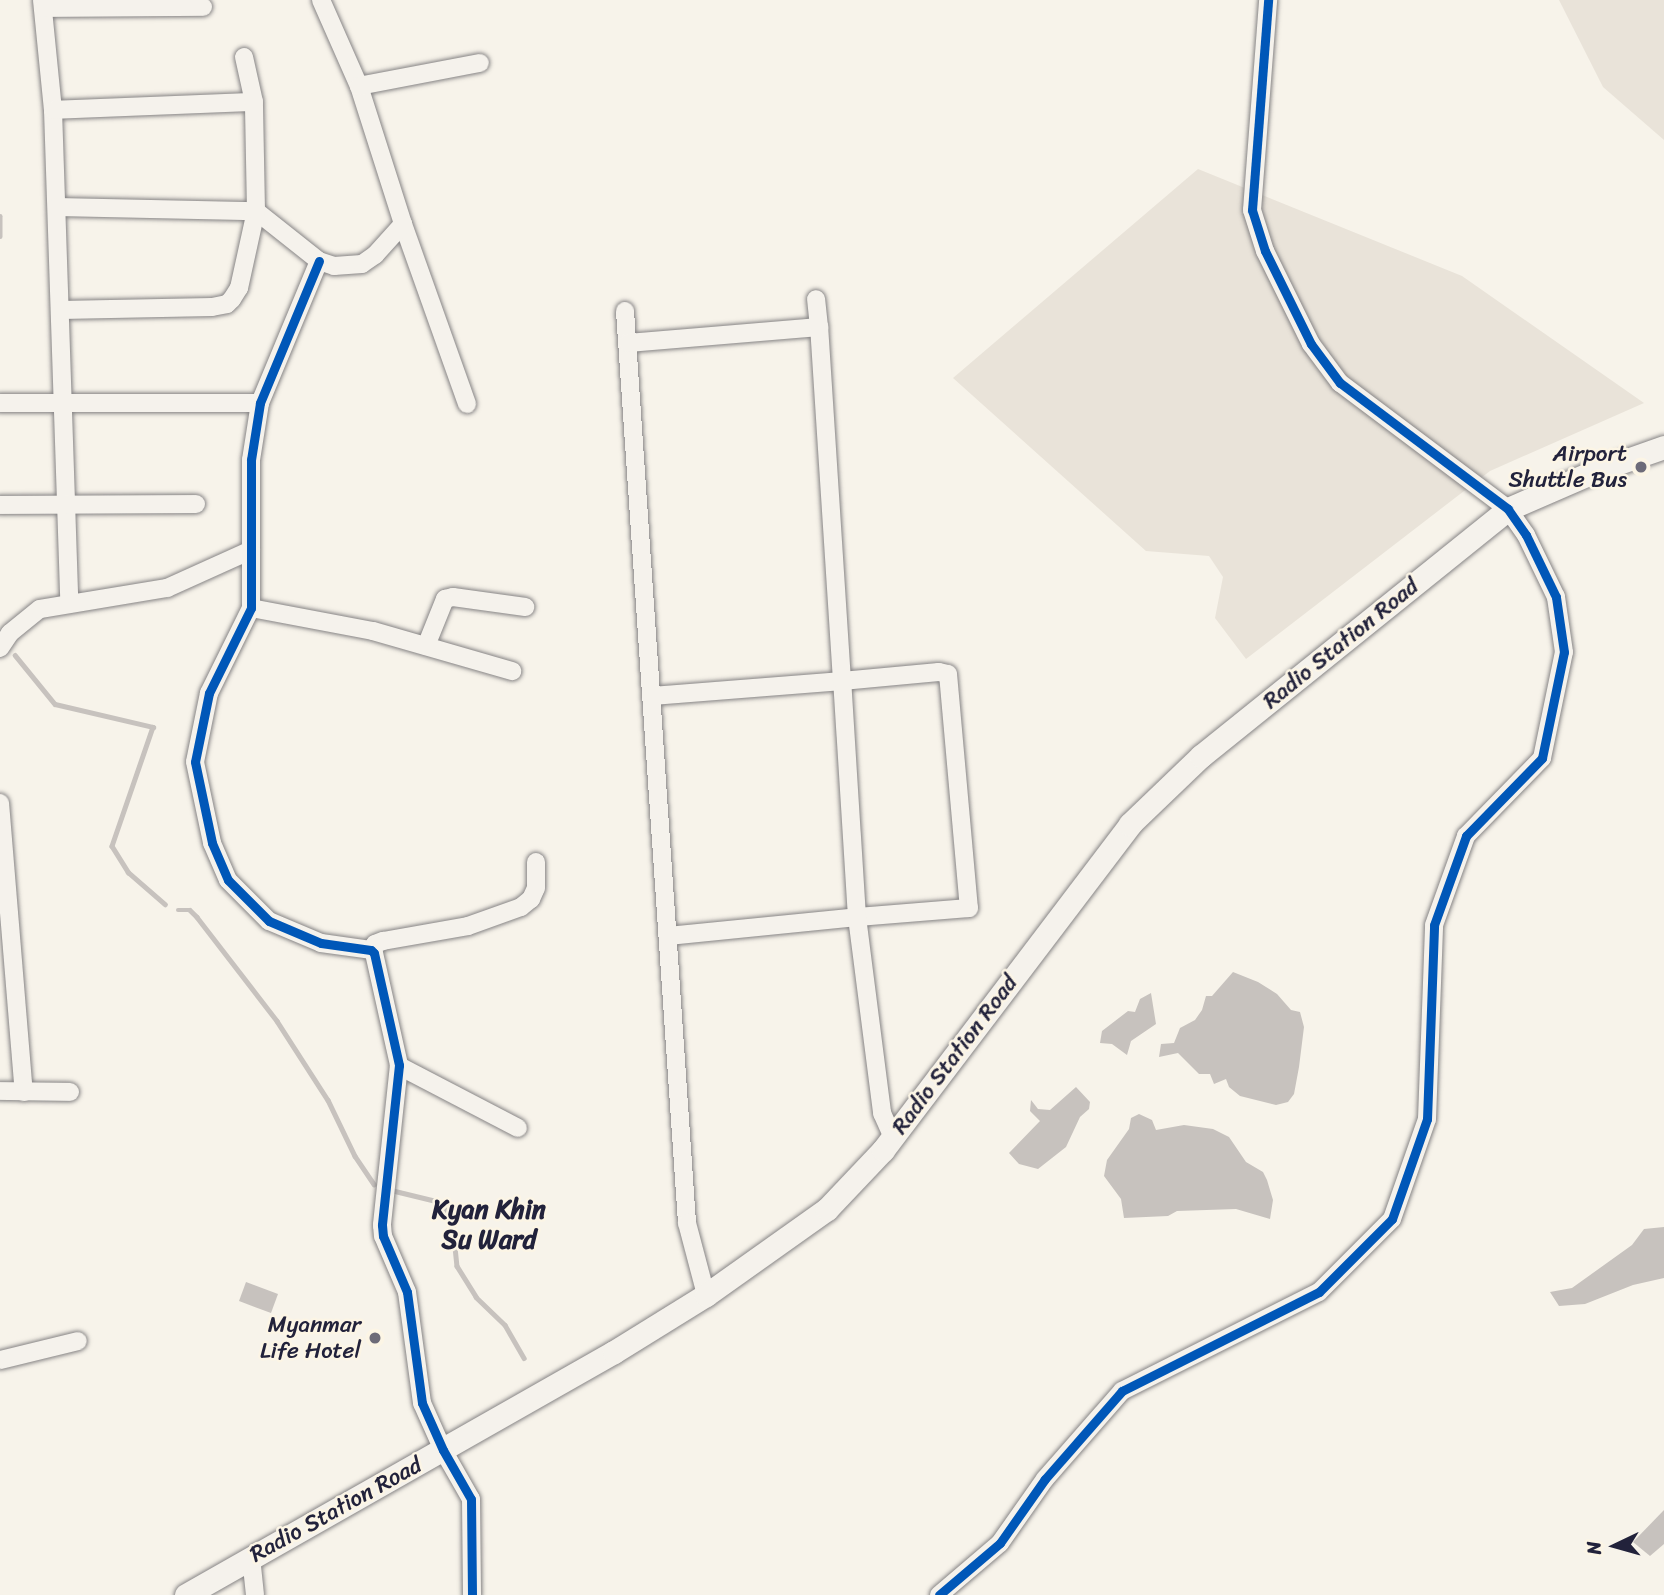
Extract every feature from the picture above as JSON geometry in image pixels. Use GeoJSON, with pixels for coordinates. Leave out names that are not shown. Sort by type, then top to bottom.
{"type":"FeatureCollection","features":[{"type":"Feature","properties":{"kind":"main road","name":"Radio Station Road"},"geometry":{"type":"LineString","coordinates":[[186,1595],[527,1404],[706,1296],[827,1209],[892,1138],[1130,824],[1201,756],[1508,509],[1593,472],[1664,447]]}},
{"type":"Feature","properties":{"kind":"street"},"geometry":{"type":"LineString","coordinates":[[321,0],[359,86],[403,224],[467,404]]}},
{"type":"Feature","properties":{"kind":"street"},"geometry":{"type":"LineString","coordinates":[[939,1595],[1000,1543],[1045,1479],[1122,1391],[1319,1292],[1392,1219],[1427,1119],[1434,925],[1466,836],[1542,758],[1564,652],[1556,597],[1527,535],[1508,509],[1340,383],[1311,344],[1265,251],[1252,211],[1268,0]]}},
{"type":"Feature","properties":{"kind":"street"},"geometry":{"type":"LineString","coordinates":[[69,604],[57,207],[52,110],[42,4],[203,7]]}},
{"type":"Feature","properties":{"kind":"street"},"geometry":{"type":"LineString","coordinates":[[61,310],[212,307],[227,304],[239,288],[256,211],[254,102],[244,57]]}},
{"type":"Feature","properties":{"kind":"street"},"geometry":{"type":"LineString","coordinates":[[359,86],[480,62]]}},
{"type":"Feature","properties":{"kind":"street"},"geometry":{"type":"LineString","coordinates":[[52,110],[254,102]]}},
{"type":"Feature","properties":{"kind":"street"},"geometry":{"type":"LineString","coordinates":[[57,207],[256,211],[319,261],[334,266],[362,264],[375,255],[403,224]]}},
{"type":"Feature","properties":{"kind":"street"},"geometry":{"type":"LineString","coordinates":[[319,261],[260,403],[251,460],[251,608],[209,693],[195,762],[212,843],[228,880],[269,921],[321,943],[371,950],[374,953],[399,1066],[382,1225],[407,1292],[422,1403],[443,1450],[471,1499],[472,1595]]}},
{"type":"Feature","properties":{"kind":"street"},"geometry":{"type":"LineString","coordinates":[[816,299],[857,917],[882,1113],[892,1138]]}},
{"type":"Feature","properties":{"kind":"street"},"geometry":{"type":"LineString","coordinates":[[625,312],[687,1223],[706,1296]]}},
{"type":"Feature","properties":{"kind":"street"},"geometry":{"type":"LineString","coordinates":[[628,343],[819,327]]}},
{"type":"Feature","properties":{"kind":"street"},"geometry":{"type":"LineString","coordinates":[[0,403],[260,403]]}},
{"type":"Feature","properties":{"kind":"street"},"geometry":{"type":"LineString","coordinates":[[0,505],[196,504]]}},
{"type":"Feature","properties":{"kind":"street"},"geometry":{"type":"LineString","coordinates":[[0,648],[10,633],[40,610],[167,588],[251,550]]}},
{"type":"Feature","properties":{"kind":"street"},"geometry":{"type":"LineString","coordinates":[[426,646],[445,599],[453,597],[525,607]]}},
{"type":"Feature","properties":{"kind":"street"},"geometry":{"type":"LineString","coordinates":[[251,608],[373,631],[512,671]]}},
{"type":"Feature","properties":{"kind":"street"},"geometry":{"type":"LineString","coordinates":[[652,696],[939,672],[948,674],[969,908],[668,936]]}},
{"type":"Feature","properties":{"kind":"street"},"geometry":{"type":"LineString","coordinates":[[0,803],[24,1092]]}},
{"type":"Feature","properties":{"kind":"street"},"geometry":{"type":"LineString","coordinates":[[371,950],[375,944],[383,941],[468,926],[521,907],[531,899],[536,888],[536,862]]}},
{"type":"Feature","properties":{"kind":"street"},"geometry":{"type":"LineString","coordinates":[[399,1066],[518,1128]]}},
{"type":"Feature","properties":{"kind":"street"},"geometry":{"type":"LineString","coordinates":[[0,1091],[70,1091]]}},
{"type":"Feature","properties":{"kind":"street"},"geometry":{"type":"LineString","coordinates":[[0,1360],[78,1341]]}},
{"type":"Feature","properties":{"kind":"street"},"geometry":{"type":"LineString","coordinates":[[251,1557],[255,1595]]}},
{"type":"Feature","properties":{"kind":"shaded area"},"geometry":{"type":"Polygon","coordinates":[[[1559,0],[1664,0],[1664,140],[1603,87],[1559,0]]]}},
{"type":"Feature","properties":{"kind":"shaded area"},"geometry":{"type":"Polygon","coordinates":[[[1198,169],[1462,276],[1644,403],[1490,471],[1246,659],[1215,618],[1223,577],[1209,556],[1146,551],[953,378],[1198,169]]]}},
{"type":"Feature","properties":{"kind":"shaded area"},"geometry":{"type":"Polygon","coordinates":[[[1233,972],[1258,982],[1277,994],[1291,1010],[1300,1012],[1304,1027],[1299,1067],[1294,1094],[1288,1102],[1276,1105],[1240,1096],[1229,1087],[1226,1079],[1214,1084],[1210,1074],[1199,1074],[1178,1053],[1159,1057],[1161,1044],[1174,1043],[1180,1028],[1195,1020],[1202,1010],[1206,996],[1212,996],[1233,972]]]}},
{"type":"Feature","properties":{"kind":"shaded area"},"geometry":{"type":"Polygon","coordinates":[[[1151,993],[1156,1024],[1131,1041],[1127,1055],[1112,1044],[1100,1043],[1102,1031],[1128,1011],[1135,1012],[1140,999],[1151,993]]]}},
{"type":"Feature","properties":{"kind":"shaded area"},"geometry":{"type":"Polygon","coordinates":[[[1076,1087],[1090,1102],[1089,1109],[1080,1117],[1066,1147],[1038,1169],[1019,1164],[1009,1153],[1040,1121],[1030,1111],[1031,1100],[1038,1109],[1050,1110],[1076,1087]]]}},
{"type":"Feature","properties":{"kind":"shaded area"},"geometry":{"type":"Polygon","coordinates":[[[1139,1114],[1152,1120],[1156,1130],[1184,1125],[1213,1129],[1229,1137],[1246,1162],[1263,1172],[1267,1180],[1273,1200],[1270,1219],[1236,1209],[1177,1211],[1168,1216],[1124,1218],[1121,1199],[1104,1176],[1107,1160],[1129,1129],[1131,1118],[1139,1114]]]}},
{"type":"Feature","properties":{"kind":"shaded area"},"geometry":{"type":"Polygon","coordinates":[[[1664,1227],[1664,1278],[1633,1285],[1585,1304],[1559,1306],[1550,1292],[1572,1288],[1632,1245],[1644,1229],[1664,1227]]]}},
{"type":"Feature","properties":{"kind":"shaded area"},"geometry":{"type":"Polygon","coordinates":[[[246,1282],[278,1294],[271,1313],[239,1301],[246,1282]]]}},
{"type":"Feature","properties":{"kind":"shaded area"},"geometry":{"type":"Polygon","coordinates":[[[1664,1510],[1664,1544],[1650,1556],[1633,1542],[1664,1510]]]}},
{"type":"Feature","properties":{"kind":"waterway"},"geometry":{"type":"LineString","coordinates":[[0,216],[0,236]]}},
{"type":"Feature","properties":{"kind":"waterway"},"geometry":{"type":"LineString","coordinates":[[15,655],[55,704],[153,727],[112,846],[128,872],[165,904]]}},
{"type":"Feature","properties":{"kind":"waterway"},"geometry":{"type":"LineString","coordinates":[[178,910],[190,910],[197,917],[277,1021],[328,1100],[355,1156],[374,1184]]}},
{"type":"Feature","properties":{"kind":"waterway"},"geometry":{"type":"LineString","coordinates":[[395,1191],[440,1202],[452,1218],[457,1266],[476,1297],[505,1325],[524,1358]]}},
{"type":"Feature","properties":{"kind":"cycle path"},"geometry":{"type":"LineString","coordinates":[[939,1595],[1000,1543],[1045,1479],[1122,1391],[1319,1292],[1392,1219],[1427,1119],[1434,925],[1466,836],[1542,758],[1564,652],[1556,597],[1526,535],[1508,509],[1340,383],[1311,344],[1265,251],[1252,210],[1268,0]]}},
{"type":"Feature","properties":{"kind":"cycle path"},"geometry":{"type":"LineString","coordinates":[[319,261],[260,403],[251,460],[251,608],[209,693],[195,762],[212,843],[228,880],[269,921],[321,943],[371,950],[374,953],[399,1065],[383,1236],[407,1292],[422,1403],[443,1450],[471,1499],[472,1595]]}},
{"type":"Feature","properties":{"kind":"place","name":"Airport Shuttle Bus"},"geometry":{"type":"Point","coordinates":[1641,467]}},
{"type":"Feature","properties":{"kind":"place","name":"Myanmar Life Hotel"},"geometry":{"type":"Point","coordinates":[375,1338]}},
{"type":"Feature","properties":{"kind":"district","name":"Kyan Khin Su Ward"},"geometry":{"type":"Point","coordinates":[489,1225]}}]}
